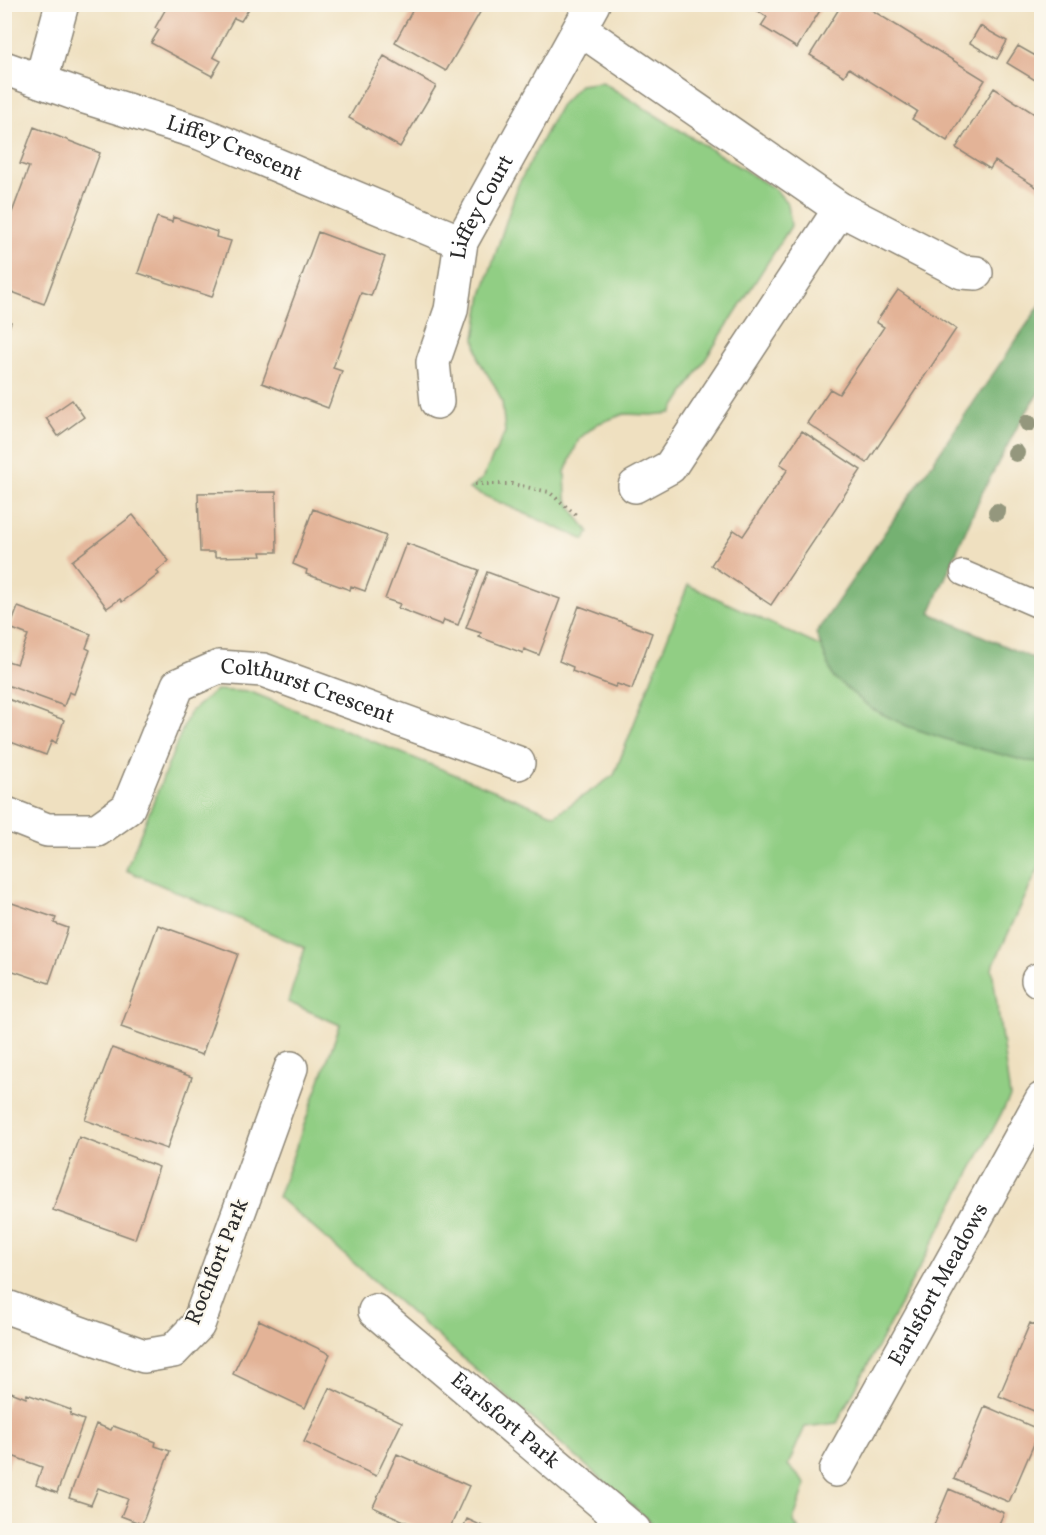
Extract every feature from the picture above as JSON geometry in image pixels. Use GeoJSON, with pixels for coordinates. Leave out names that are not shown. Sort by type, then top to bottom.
{"type":"FeatureCollection","features":[{"type":"Feature","properties":{"kind":"street"},"geometry":{"type":"LineString","coordinates":[[41,81],[62,4]]}},
{"type":"Feature","properties":{"kind":"street","name":"Liffey Court"},"geometry":{"type":"LineString","coordinates":[[437,402],[434,362],[451,310],[461,242],[586,17],[840,209],[962,272],[976,273]]}},
{"type":"Feature","properties":{"kind":"street","name":"Liffey Crescent"},"geometry":{"type":"LineString","coordinates":[[4,68],[200,133],[461,242]]}},
{"type":"Feature","properties":{"kind":"street"},"geometry":{"type":"LineString","coordinates":[[635,486],[670,467],[840,209]]}},
{"type":"Feature","properties":{"kind":"street","name":"Colthurst Crescent"},"geometry":{"type":"LineString","coordinates":[[4,813],[47,830],[97,830],[128,808],[178,685],[219,667],[263,670],[518,763]]}},
{"type":"Feature","properties":{"kind":"street","name":"Rochfort Park"},"geometry":{"type":"LineString","coordinates":[[4,1305],[144,1356],[173,1351],[198,1324],[291,1068]]}},
{"type":"Feature","properties":{"kind":"street","name":"Earlsfort Meadows"},"geometry":{"type":"LineString","coordinates":[[836,1470],[1041,1099]]}},
{"type":"Feature","properties":{"kind":"street","name":"Earlsfort Park"},"geometry":{"type":"LineString","coordinates":[[375,1311],[634,1530]]}},
{"type":"Feature","properties":{"kind":"lane"},"geometry":{"type":"LineString","coordinates":[[963,573],[1041,607]]}},
{"type":"Feature","properties":{"kind":"path"},"geometry":{"type":"LineString","coordinates":[[475,484],[512,484],[549,492],[576,515]]}},
{"type":"Feature","properties":{"kind":"green space"},"geometry":{"type":"Polygon","coordinates":[[[602,82],[775,189],[788,204],[791,226],[671,413],[624,414],[597,424],[579,439],[565,472],[566,497],[589,532],[585,540],[469,489],[482,479],[505,432],[502,402],[479,361],[475,338],[482,295],[518,185],[560,106],[580,85],[602,82]]]}},
{"type":"Feature","properties":{"kind":"green space"},"geometry":{"type":"Polygon","coordinates":[[[1041,304],[1041,389],[1019,424],[982,493],[930,613],[1041,662],[1041,762],[1026,761],[957,743],[907,726],[872,709],[833,677],[816,633],[1041,304]]]}},
{"type":"Feature","properties":{"kind":"green space"},"geometry":{"type":"Polygon","coordinates":[[[688,585],[828,650],[1041,738],[1041,863],[992,968],[1010,1097],[837,1423],[805,1427],[788,1465],[806,1484],[793,1521],[800,1530],[660,1530],[278,1197],[340,1025],[288,1002],[305,948],[126,870],[189,713],[216,690],[251,692],[555,815],[614,775],[688,585]]]}},
{"type":"Feature","properties":{"kind":"building"},"geometry":{"type":"Polygon","coordinates":[[[416,4],[473,4],[482,9],[446,71],[395,42],[416,4]]]}},
{"type":"Feature","properties":{"kind":"building"},"geometry":{"type":"Polygon","coordinates":[[[747,4],[824,4],[797,48],[761,26],[767,17],[747,4]]]}},
{"type":"Feature","properties":{"kind":"building"},"geometry":{"type":"Polygon","coordinates":[[[842,4],[862,4],[985,80],[947,141],[912,119],[917,111],[849,68],[844,76],[810,55],[842,4]]]}},
{"type":"Feature","properties":{"kind":"building"},"geometry":{"type":"Polygon","coordinates":[[[168,5],[246,5],[250,7],[241,21],[234,18],[213,57],[221,61],[212,76],[151,43],[159,30],[155,28],[168,5]]]}},
{"type":"Feature","properties":{"kind":"building"},"geometry":{"type":"Polygon","coordinates":[[[980,26],[1007,41],[997,59],[970,43],[980,26]]]}},
{"type":"Feature","properties":{"kind":"building"},"geometry":{"type":"Polygon","coordinates":[[[1018,46],[1041,59],[1041,68],[1035,80],[1007,63],[1018,46]]]}},
{"type":"Feature","properties":{"kind":"building"},"geometry":{"type":"Polygon","coordinates":[[[384,56],[436,86],[400,147],[349,118],[384,56]]]}},
{"type":"Feature","properties":{"kind":"building"},"geometry":{"type":"Polygon","coordinates":[[[994,88],[1041,118],[1041,190],[995,161],[990,169],[956,148],[994,88]]]}},
{"type":"Feature","properties":{"kind":"building"},"geometry":{"type":"Polygon","coordinates":[[[34,127],[100,153],[44,304],[4,289],[4,234],[29,167],[20,164],[34,127]]]}},
{"type":"Feature","properties":{"kind":"building"},"geometry":{"type":"Polygon","coordinates":[[[157,217],[172,222],[173,217],[217,232],[216,237],[231,241],[212,297],[138,273],[157,217]]]}},
{"type":"Feature","properties":{"kind":"building"},"geometry":{"type":"Polygon","coordinates":[[[318,232],[385,257],[371,296],[361,293],[347,330],[333,368],[342,371],[328,408],[262,383],[318,232]]]}},
{"type":"Feature","properties":{"kind":"building"},"geometry":{"type":"Polygon","coordinates":[[[898,290],[956,329],[867,463],[807,423],[830,389],[839,394],[884,327],[876,322],[898,290]]]}},
{"type":"Feature","properties":{"kind":"building"},"geometry":{"type":"Polygon","coordinates":[[[4,320],[11,322],[5,339],[4,339],[4,320]]]}},
{"type":"Feature","properties":{"kind":"building"},"geometry":{"type":"Polygon","coordinates":[[[72,400],[84,417],[58,436],[46,418],[72,400]]]}},
{"type":"Feature","properties":{"kind":"building"},"geometry":{"type":"Polygon","coordinates":[[[802,431],[861,470],[771,605],[711,565],[734,530],[743,536],[788,469],[780,464],[802,431]]]}},
{"type":"Feature","properties":{"kind":"building"},"geometry":{"type":"Polygon","coordinates":[[[276,492],[277,552],[261,552],[262,556],[215,557],[215,552],[200,552],[198,493],[276,492]]]}},
{"type":"Feature","properties":{"kind":"building"},"geometry":{"type":"Polygon","coordinates":[[[313,509],[386,536],[365,591],[351,586],[350,590],[306,574],[307,570],[293,564],[313,509]]]}},
{"type":"Feature","properties":{"kind":"building"},"geometry":{"type":"Polygon","coordinates":[[[133,515],[169,561],[157,571],[159,574],[141,588],[122,602],[120,599],[107,608],[72,561],[133,515]]]}},
{"type":"Feature","properties":{"kind":"building"},"geometry":{"type":"Polygon","coordinates":[[[406,543],[479,570],[458,625],[444,620],[442,625],[398,608],[400,604],[385,599],[406,543]]]}},
{"type":"Feature","properties":{"kind":"building"},"geometry":{"type":"Polygon","coordinates":[[[487,572],[560,599],[539,655],[524,649],[523,653],[479,637],[481,633],[466,628],[487,572]]]}},
{"type":"Feature","properties":{"kind":"building"},"geometry":{"type":"Polygon","coordinates":[[[579,606],[652,633],[632,689],[617,684],[615,687],[572,671],[573,667],[559,661],[579,606]]]}},
{"type":"Feature","properties":{"kind":"building"},"geometry":{"type":"Polygon","coordinates":[[[18,607],[91,634],[86,648],[90,650],[74,694],[69,692],[64,706],[4,684],[4,660],[17,664],[28,635],[10,628],[18,607]]]}},
{"type":"Feature","properties":{"kind":"building"},"geometry":{"type":"Polygon","coordinates":[[[5,698],[64,720],[56,743],[52,740],[46,755],[5,740],[5,698]]]}},
{"type":"Feature","properties":{"kind":"building"},"geometry":{"type":"Polygon","coordinates":[[[12,903],[56,918],[54,923],[68,928],[49,983],[4,968],[4,904],[10,906],[12,903]]]}},
{"type":"Feature","properties":{"kind":"building"},"geometry":{"type":"Polygon","coordinates":[[[158,925],[238,954],[202,1055],[121,1027],[158,925]]]}},
{"type":"Feature","properties":{"kind":"building"},"geometry":{"type":"Polygon","coordinates":[[[112,1048],[192,1077],[167,1149],[85,1120],[112,1048]]]}},
{"type":"Feature","properties":{"kind":"building"},"geometry":{"type":"Polygon","coordinates":[[[79,1137],[159,1167],[135,1239],[53,1210],[79,1137]]]}},
{"type":"Feature","properties":{"kind":"building"},"geometry":{"type":"Polygon","coordinates":[[[259,1320],[330,1354],[305,1408],[233,1374],[259,1320]]]}},
{"type":"Feature","properties":{"kind":"building"},"geometry":{"type":"Polygon","coordinates":[[[1030,1323],[1041,1328],[1041,1414],[999,1396],[1030,1323]]]}},
{"type":"Feature","properties":{"kind":"building"},"geometry":{"type":"Polygon","coordinates":[[[330,1388],[402,1422],[376,1476],[304,1442],[330,1388]]]}},
{"type":"Feature","properties":{"kind":"building"},"geometry":{"type":"Polygon","coordinates":[[[11,1392],[26,1398],[27,1394],[71,1410],[70,1415],[84,1420],[57,1493],[36,1485],[42,1467],[12,1456],[4,1476],[4,1410],[11,1392]]]}},
{"type":"Feature","properties":{"kind":"building"},"geometry":{"type":"Polygon","coordinates":[[[985,1406],[1040,1430],[1009,1502],[954,1479],[985,1406]]]}},
{"type":"Feature","properties":{"kind":"building"},"geometry":{"type":"Polygon","coordinates":[[[96,1424],[111,1430],[113,1426],[135,1434],[156,1442],[155,1446],[170,1451],[142,1524],[121,1516],[128,1499],[98,1488],[91,1505],[69,1498],[96,1424]]]}},
{"type":"Feature","properties":{"kind":"building"},"geometry":{"type":"Polygon","coordinates":[[[397,1454],[469,1486],[449,1530],[424,1530],[373,1507],[397,1454]]]}},
{"type":"Feature","properties":{"kind":"building"},"geometry":{"type":"Polygon","coordinates":[[[949,1489],[1004,1513],[996,1530],[932,1530],[949,1489]]]}},
{"type":"Feature","properties":{"kind":"building"},"geometry":{"type":"Polygon","coordinates":[[[467,1519],[491,1530],[462,1530],[467,1519]]]}}]}
